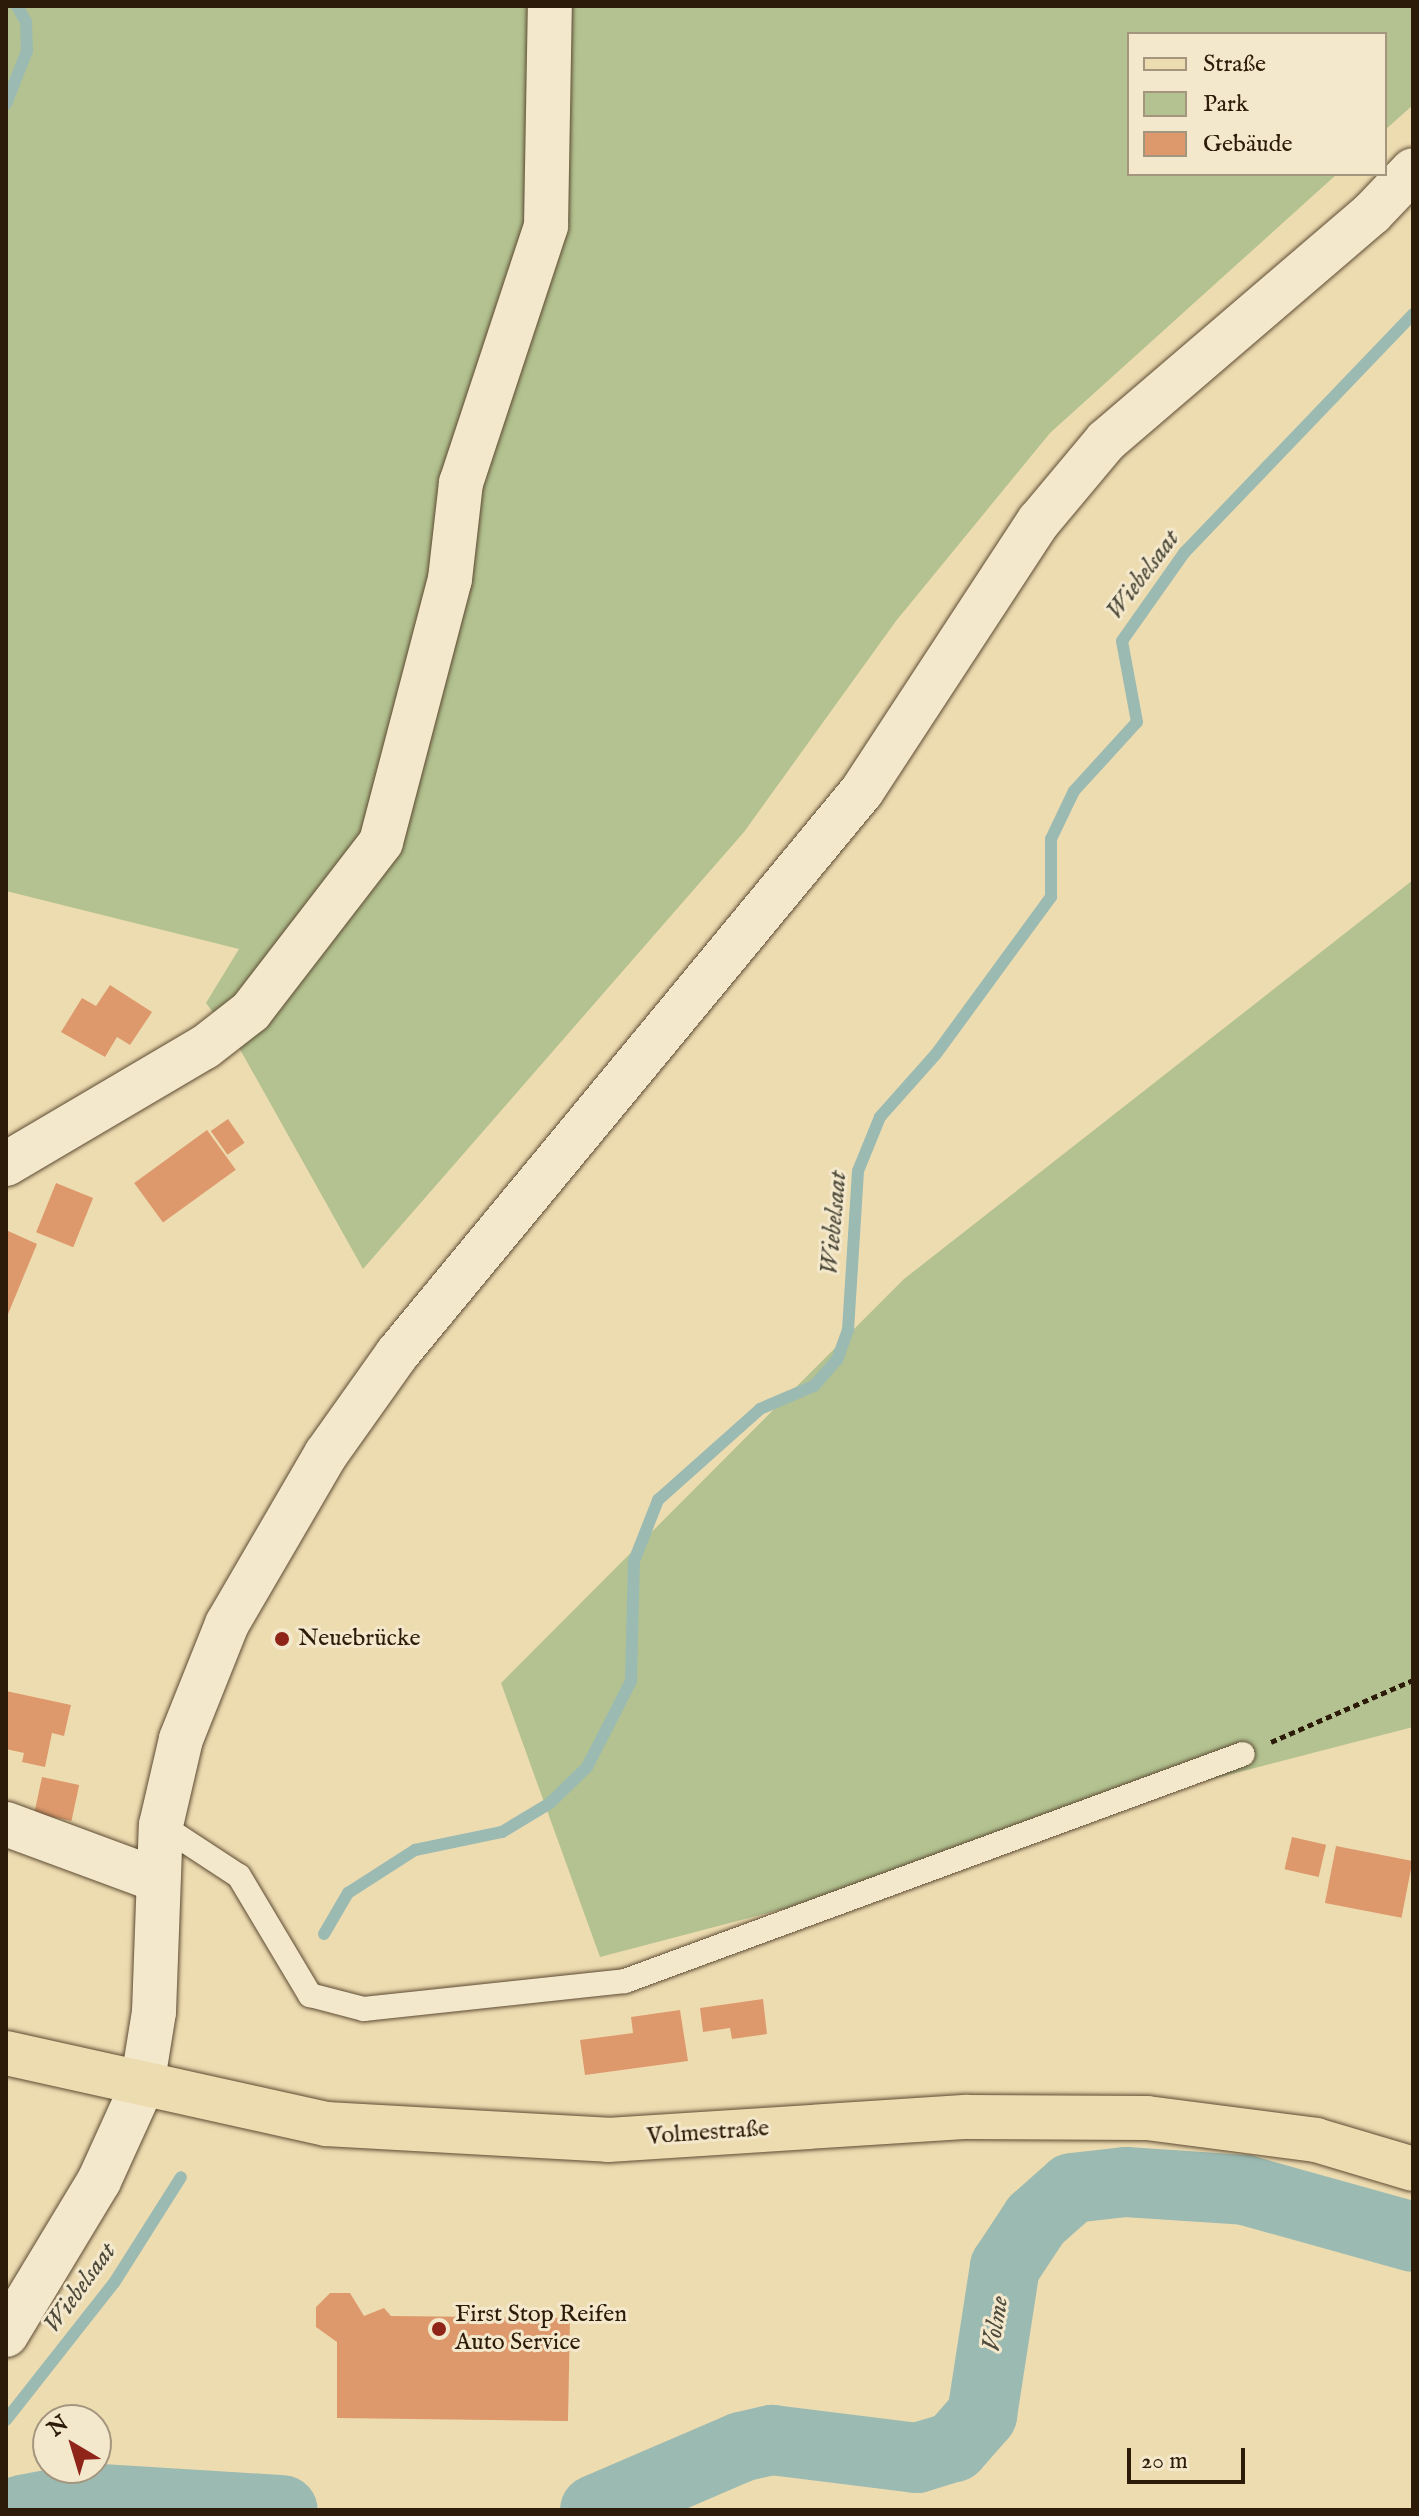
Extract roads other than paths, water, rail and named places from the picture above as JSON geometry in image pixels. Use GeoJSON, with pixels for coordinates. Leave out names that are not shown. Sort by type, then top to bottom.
{"type":"FeatureCollection","features":[{"type":"Feature","properties":{"kind":"main road"},"geometry":{"type":"LineString","coordinates":[[6,1164],[205,1047],[251,1011],[381,842],[450,579],[461,483],[546,226],[550,6]]}},
{"type":"Feature","properties":{"kind":"main road"},"geometry":{"type":"LineString","coordinates":[[6,2335],[99,2181],[142,2086],[154,2012],[161,1825],[196,1693],[227,1624],[326,1454],[397,1354],[862,791],[1039,521],[1106,441],[1372,213],[1413,170]]}},
{"type":"Feature","properties":{"kind":"main road"},"geometry":{"type":"LineString","coordinates":[[6,1824],[157,1880]]}},
{"type":"Feature","properties":{"kind":"main road","name":"Volmestraße"},"geometry":{"type":"LineString","coordinates":[[6,2053],[142,2086],[326,2124],[608,2140],[967,2117],[1147,2118],[1316,2140],[1413,2169]]}},
{"type":"Feature","properties":{"kind":"lane"},"geometry":{"type":"LineString","coordinates":[[161,1825],[239,1876],[310,1995],[364,2009],[625,1981],[1243,1754]]}},
{"type":"Feature","properties":{"kind":"waterway"},"geometry":{"type":"LineString","coordinates":[[6,104],[27,51],[26,22],[17,6]]}},
{"type":"Feature","properties":{"kind":"waterway","name":"Wiebelsaat"},"geometry":{"type":"LineString","coordinates":[[324,1934],[348,1893],[415,1850],[502,1832],[550,1803],[587,1767],[631,1681],[634,1561],[658,1500],[760,1409],[814,1386],[837,1360],[848,1330],[858,1171],[880,1117],[936,1054],[1051,897],[1051,839],[1074,791],[1137,722],[1122,641],[1184,553],[1413,314]]}},
{"type":"Feature","properties":{"kind":"waterway","name":"Wiebelsaat"},"geometry":{"type":"LineString","coordinates":[[6,2420],[114,2283],[181,2177]]}},
{"type":"Feature","properties":{"kind":"waterway","name":"Volme"},"geometry":{"type":"LineString","coordinates":[[595,2510],[741,2447],[772,2440],[917,2458],[954,2447],[982,2415],[1005,2267],[1036,2220],[1072,2188],[1126,2182],[1245,2190],[1413,2237]]}},
{"type":"Feature","properties":{"kind":"waterway","name":"Volme"},"geometry":{"type":"LineString","coordinates":[[22,2510],[85,2498],[283,2510]]}},
{"type":"Feature","properties":{"kind":"place","name":"Neuebrücke"},"geometry":{"type":"Point","coordinates":[282,1639]}},
{"type":"Feature","properties":{"kind":"place","name":"First Stop Reifen Auto Service"},"geometry":{"type":"Point","coordinates":[439,2329]}}]}
